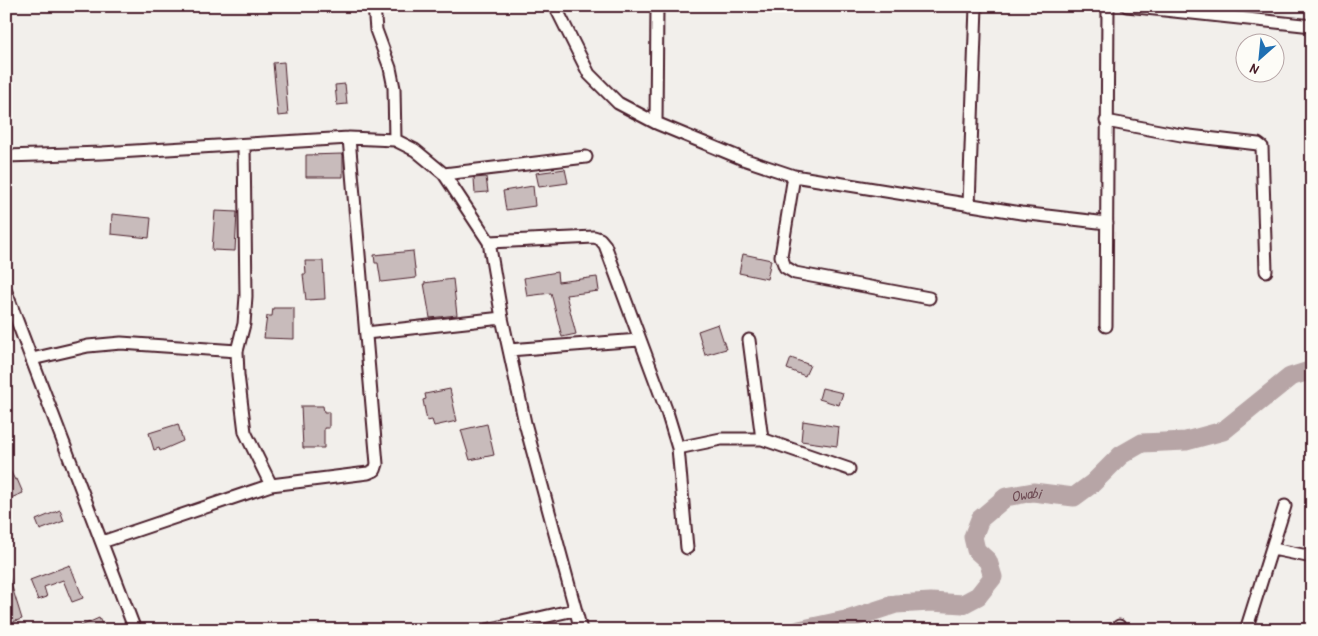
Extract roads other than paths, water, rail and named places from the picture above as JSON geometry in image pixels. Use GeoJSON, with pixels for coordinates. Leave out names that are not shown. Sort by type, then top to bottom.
{"type":"FeatureCollection","features":[{"type":"Feature","properties":{"kind":"street"},"geometry":{"type":"LineString","coordinates":[[374,6],[376,30],[390,68],[394,88],[395,140]]}},
{"type":"Feature","properties":{"kind":"street"},"geometry":{"type":"LineString","coordinates":[[555,6],[577,53],[598,84],[618,103],[656,123],[742,159],[794,176],[969,205],[1107,223]]}},
{"type":"Feature","properties":{"kind":"street"},"geometry":{"type":"LineString","coordinates":[[656,6],[656,123]]}},
{"type":"Feature","properties":{"kind":"street"},"geometry":{"type":"LineString","coordinates":[[969,205],[976,6]]}},
{"type":"Feature","properties":{"kind":"street"},"geometry":{"type":"LineString","coordinates":[[1106,326],[1108,6]]}},
{"type":"Feature","properties":{"kind":"street"},"geometry":{"type":"LineString","coordinates":[[1127,6],[1204,10],[1312,26]]}},
{"type":"Feature","properties":{"kind":"street"},"geometry":{"type":"LineString","coordinates":[[1106,120],[1181,135],[1258,144],[1262,147],[1266,271]]}},
{"type":"Feature","properties":{"kind":"street"},"geometry":{"type":"LineString","coordinates":[[102,542],[271,485],[368,473],[375,470],[377,464],[356,239],[349,138]]}},
{"type":"Feature","properties":{"kind":"street"},"geometry":{"type":"LineString","coordinates":[[6,156],[349,138],[395,140],[415,150],[444,174],[489,242],[502,318],[525,423],[574,610],[581,630]]}},
{"type":"Feature","properties":{"kind":"street"},"geometry":{"type":"LineString","coordinates":[[244,145],[246,296],[244,324],[237,351],[238,375],[244,432],[271,485]]}},
{"type":"Feature","properties":{"kind":"street"},"geometry":{"type":"LineString","coordinates":[[444,174],[586,157]]}},
{"type":"Feature","properties":{"kind":"street"},"geometry":{"type":"LineString","coordinates":[[794,176],[781,256],[785,267],[795,273],[929,298]]}},
{"type":"Feature","properties":{"kind":"street"},"geometry":{"type":"LineString","coordinates":[[489,242],[594,237],[600,239],[605,245],[667,412],[678,448],[687,548]]}},
{"type":"Feature","properties":{"kind":"street"},"geometry":{"type":"LineString","coordinates":[[6,292],[135,630]]}},
{"type":"Feature","properties":{"kind":"street"},"geometry":{"type":"LineString","coordinates":[[366,333],[502,318]]}},
{"type":"Feature","properties":{"kind":"street"},"geometry":{"type":"LineString","coordinates":[[509,350],[639,340]]}},
{"type":"Feature","properties":{"kind":"street"},"geometry":{"type":"LineString","coordinates":[[749,340],[762,439]]}},
{"type":"Feature","properties":{"kind":"street"},"geometry":{"type":"LineString","coordinates":[[32,359],[88,346],[121,343],[237,351]]}},
{"type":"Feature","properties":{"kind":"street"},"geometry":{"type":"LineString","coordinates":[[678,448],[722,439],[762,439],[849,469]]}},
{"type":"Feature","properties":{"kind":"street"},"geometry":{"type":"LineString","coordinates":[[1246,630],[1285,506]]}},
{"type":"Feature","properties":{"kind":"street"},"geometry":{"type":"LineString","coordinates":[[1273,549],[1312,557]]}},
{"type":"Feature","properties":{"kind":"street"},"geometry":{"type":"LineString","coordinates":[[487,630],[574,610]]}},
{"type":"Feature","properties":{"kind":"waterway","name":"Owabi"},"geometry":{"type":"LineString","coordinates":[[799,630],[850,619],[896,604],[931,602],[963,604],[978,596],[993,577],[988,561],[976,550],[973,537],[980,519],[1006,497],[1033,492],[1074,497],[1093,483],[1121,455],[1142,443],[1186,441],[1223,431],[1290,377],[1312,370]]}}]}
